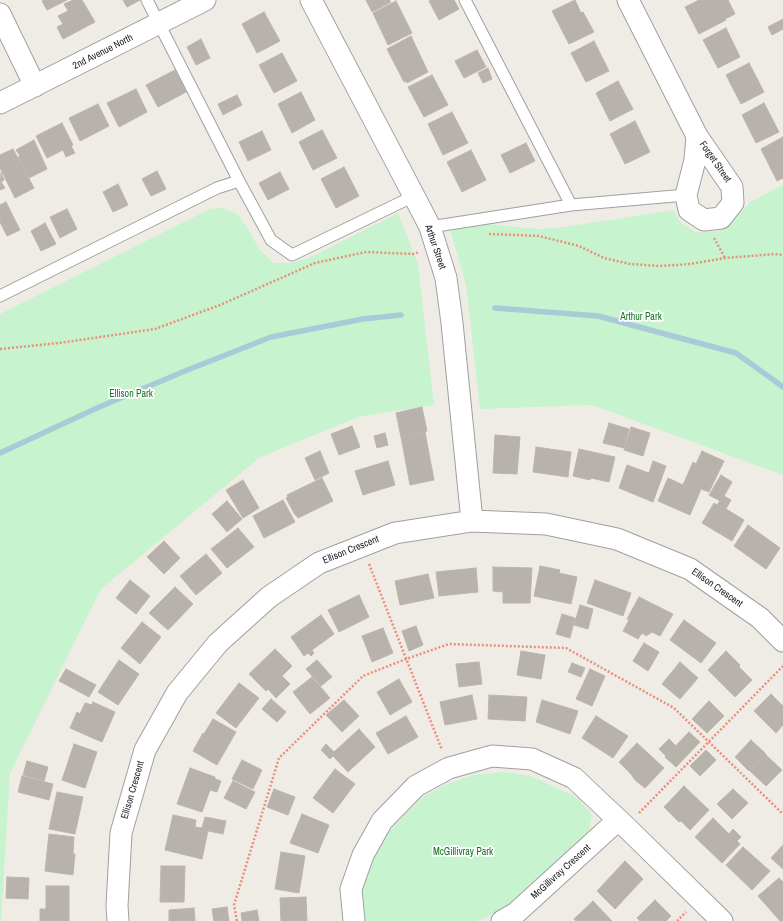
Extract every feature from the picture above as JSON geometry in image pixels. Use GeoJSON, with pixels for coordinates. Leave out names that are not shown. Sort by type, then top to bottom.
{"type":"FeatureCollection","features":[{"type":"Feature","properties":{"kind":"street","name":"2nd Avenue North"},"geometry":{"type":"LineString","coordinates":[[0,103],[205,0]]}},
{"type":"Feature","properties":{"kind":"street","name":"Arthur Street"},"geometry":{"type":"LineString","coordinates":[[311,0],[414,196],[432,235],[446,278],[472,521]]}},
{"type":"Feature","properties":{"kind":"street","name":"Forget Street"},"geometry":{"type":"LineString","coordinates":[[628,0],[697,136],[732,186],[733,203],[721,218],[704,220],[689,210],[686,195],[695,160],[697,136]]}},
{"type":"Feature","properties":{"kind":"street"},"geometry":{"type":"LineString","coordinates":[[0,14],[35,86]]}},
{"type":"Feature","properties":{"kind":"street","name":"Ellison Crescent"},"geometry":{"type":"LineString","coordinates":[[118,921],[117,906],[121,833],[144,750],[177,693],[218,643],[269,597],[319,563],[395,533],[472,521],[546,524],[617,539],[690,569],[760,618],[783,641]]}},
{"type":"Feature","properties":{"kind":"street"},"geometry":{"type":"LineString","coordinates":[[354,921],[351,889],[363,855],[382,821],[416,786],[449,768],[492,756],[532,759],[574,778],[722,921]]}},
{"type":"Feature","properties":{"kind":"street","name":"McGillivray Crescent"},"geometry":{"type":"LineString","coordinates":[[502,921],[516,913],[622,823]]}},
{"type":"Feature","properties":{"kind":"lane"},"geometry":{"type":"LineString","coordinates":[[146,0],[271,240],[292,255],[414,196]]}},
{"type":"Feature","properties":{"kind":"lane"},"geometry":{"type":"LineString","coordinates":[[465,0],[571,206]]}},
{"type":"Feature","properties":{"kind":"lane"},"geometry":{"type":"LineString","coordinates":[[0,296],[217,188],[239,181]]}},
{"type":"Feature","properties":{"kind":"lane"},"geometry":{"type":"LineString","coordinates":[[432,235],[571,206],[686,195]]}},
{"type":"Feature","properties":{"kind":"path"},"geometry":{"type":"LineString","coordinates":[[485,234],[539,236],[579,246],[604,258],[630,264],[658,266],[690,264],[775,254],[783,255]]}},
{"type":"Feature","properties":{"kind":"path"},"geometry":{"type":"LineString","coordinates":[[0,349],[59,343],[155,329],[220,305],[315,263],[366,252],[415,254],[432,235]]}},
{"type":"Feature","properties":{"kind":"path"},"geometry":{"type":"LineString","coordinates":[[362,546],[449,768]]}},
{"type":"Feature","properties":{"kind":"path"},"geometry":{"type":"LineString","coordinates":[[237,921],[234,905],[279,758],[363,676],[449,644],[566,648],[674,708],[783,814]]}},
{"type":"Feature","properties":{"kind":"path"},"geometry":{"type":"LineString","coordinates":[[622,823],[709,742],[783,666]]}},
{"type":"Feature","properties":{"kind":"green space","name":"Arthur Park"},"geometry":{"type":"Polygon","coordinates":[[[783,185],[783,476],[592,405],[480,409],[466,285],[450,229],[487,224],[539,229],[564,227],[673,210],[681,223],[695,232],[719,231],[736,219],[750,202],[783,185]]]}},
{"type":"Feature","properties":{"kind":"green space","name":"Ellison Park"},"geometry":{"type":"Polygon","coordinates":[[[223,208],[237,214],[249,230],[259,249],[274,263],[290,263],[309,258],[398,213],[418,264],[434,405],[358,417],[259,458],[101,589],[10,773],[0,921],[0,314],[210,209],[223,208]]]}},
{"type":"Feature","properties":{"kind":"green space","name":"McGillivray Park"},"geometry":{"type":"Polygon","coordinates":[[[502,772],[531,776],[578,798],[592,815],[588,835],[511,903],[487,917],[476,921],[364,921],[360,901],[364,875],[387,834],[421,798],[445,785],[473,775],[502,772]]]}},
{"type":"Feature","properties":{"kind":"building"},"geometry":{"type":"Polygon","coordinates":[[[67,0],[47,10],[42,1],[67,0]]]}},
{"type":"Feature","properties":{"kind":"building"},"geometry":{"type":"Polygon","coordinates":[[[73,0],[82,0],[95,22],[63,39],[57,27],[63,24],[58,16],[68,11],[64,4],[73,0]]]}},
{"type":"Feature","properties":{"kind":"building"},"geometry":{"type":"Polygon","coordinates":[[[123,0],[140,0],[127,7],[123,0]]]}},
{"type":"Feature","properties":{"kind":"building"},"geometry":{"type":"Polygon","coordinates":[[[366,0],[389,0],[391,2],[372,12],[366,0]]]}},
{"type":"Feature","properties":{"kind":"building"},"geometry":{"type":"Polygon","coordinates":[[[454,0],[459,9],[439,20],[429,1],[454,0]]]}},
{"type":"Feature","properties":{"kind":"building"},"geometry":{"type":"Polygon","coordinates":[[[575,0],[581,13],[583,12],[594,32],[569,44],[552,11],[575,0]]]}},
{"type":"Feature","properties":{"kind":"building"},"geometry":{"type":"Polygon","coordinates":[[[699,0],[728,0],[735,14],[699,34],[685,7],[699,0]]]}},
{"type":"Feature","properties":{"kind":"building"},"geometry":{"type":"Polygon","coordinates":[[[396,1],[412,33],[388,45],[373,13],[396,1]]]}},
{"type":"Feature","properties":{"kind":"building"},"geometry":{"type":"Polygon","coordinates":[[[264,12],[280,41],[257,53],[242,24],[264,12]]]}},
{"type":"Feature","properties":{"kind":"building"},"geometry":{"type":"Polygon","coordinates":[[[783,19],[783,29],[772,35],[768,27],[783,19]]]}},
{"type":"Feature","properties":{"kind":"building"},"geometry":{"type":"Polygon","coordinates":[[[726,28],[740,57],[718,68],[703,40],[726,28]]]}},
{"type":"Feature","properties":{"kind":"building"},"geometry":{"type":"Polygon","coordinates":[[[411,36],[428,72],[407,83],[406,81],[404,82],[387,49],[411,36]]]}},
{"type":"Feature","properties":{"kind":"building"},"geometry":{"type":"Polygon","coordinates":[[[201,39],[210,58],[196,65],[187,47],[201,39]]]}},
{"type":"Feature","properties":{"kind":"building"},"geometry":{"type":"Polygon","coordinates":[[[594,41],[609,71],[586,82],[571,53],[594,41]]]}},
{"type":"Feature","properties":{"kind":"building"},"geometry":{"type":"Polygon","coordinates":[[[477,50],[486,67],[464,78],[455,61],[477,50]]]}},
{"type":"Feature","properties":{"kind":"building"},"geometry":{"type":"Polygon","coordinates":[[[282,53],[297,81],[274,93],[259,65],[282,53]]]}},
{"type":"Feature","properties":{"kind":"building"},"geometry":{"type":"Polygon","coordinates":[[[749,63],[764,92],[741,104],[726,75],[749,63]]]}},
{"type":"Feature","properties":{"kind":"building"},"geometry":{"type":"Polygon","coordinates":[[[488,68],[492,79],[483,83],[478,73],[488,68]]]}},
{"type":"Feature","properties":{"kind":"building"},"geometry":{"type":"Polygon","coordinates":[[[175,70],[186,92],[158,107],[146,85],[175,70]]]}},
{"type":"Feature","properties":{"kind":"building"},"geometry":{"type":"Polygon","coordinates":[[[432,75],[448,105],[424,117],[408,87],[432,75]]]}},
{"type":"Feature","properties":{"kind":"building"},"geometry":{"type":"Polygon","coordinates":[[[618,81],[633,109],[610,121],[596,93],[618,81]]]}},
{"type":"Feature","properties":{"kind":"building"},"geometry":{"type":"Polygon","coordinates":[[[136,89],[147,112],[119,127],[107,103],[136,89]]]}},
{"type":"Feature","properties":{"kind":"building"},"geometry":{"type":"Polygon","coordinates":[[[301,92],[315,120],[292,133],[278,104],[301,92]]]}},
{"type":"Feature","properties":{"kind":"building"},"geometry":{"type":"Polygon","coordinates":[[[237,95],[242,105],[223,115],[218,104],[237,95]]]}},
{"type":"Feature","properties":{"kind":"building"},"geometry":{"type":"Polygon","coordinates":[[[764,103],[779,132],[756,143],[742,115],[764,103]]]}},
{"type":"Feature","properties":{"kind":"building"},"geometry":{"type":"Polygon","coordinates":[[[98,104],[109,126],[80,141],[69,118],[98,104]]]}},
{"type":"Feature","properties":{"kind":"building"},"geometry":{"type":"Polygon","coordinates":[[[452,112],[468,143],[443,155],[428,124],[452,112]]]}},
{"type":"Feature","properties":{"kind":"building"},"geometry":{"type":"Polygon","coordinates":[[[635,121],[650,152],[625,164],[610,134],[635,121]]]}},
{"type":"Feature","properties":{"kind":"building"},"geometry":{"type":"Polygon","coordinates":[[[62,123],[73,145],[71,146],[75,153],[66,157],[63,150],[47,158],[36,136],[62,123]]]}},
{"type":"Feature","properties":{"kind":"building"},"geometry":{"type":"Polygon","coordinates":[[[322,130],[337,158],[313,170],[299,142],[322,130]]]}},
{"type":"Feature","properties":{"kind":"building"},"geometry":{"type":"Polygon","coordinates":[[[262,131],[271,150],[248,161],[239,142],[262,131]]]}},
{"type":"Feature","properties":{"kind":"building"},"geometry":{"type":"Polygon","coordinates":[[[783,137],[783,178],[777,181],[761,149],[783,137]]]}},
{"type":"Feature","properties":{"kind":"building"},"geometry":{"type":"Polygon","coordinates":[[[34,140],[47,169],[29,178],[16,150],[34,140]]]}},
{"type":"Feature","properties":{"kind":"building"},"geometry":{"type":"Polygon","coordinates":[[[526,143],[535,161],[510,173],[501,155],[526,143]]]}},
{"type":"Feature","properties":{"kind":"building"},"geometry":{"type":"Polygon","coordinates":[[[13,149],[34,188],[15,198],[0,168],[0,155],[13,149]]]}},
{"type":"Feature","properties":{"kind":"building"},"geometry":{"type":"Polygon","coordinates":[[[471,150],[486,180],[462,192],[447,162],[471,150]]]}},
{"type":"Feature","properties":{"kind":"building"},"geometry":{"type":"Polygon","coordinates":[[[344,167],[359,196],[336,208],[321,179],[344,167]]]}},
{"type":"Feature","properties":{"kind":"building"},"geometry":{"type":"Polygon","coordinates":[[[157,171],[166,189],[151,196],[142,179],[157,171]]]}},
{"type":"Feature","properties":{"kind":"building"},"geometry":{"type":"Polygon","coordinates":[[[280,172],[289,189],[268,200],[259,183],[280,172]]]}},
{"type":"Feature","properties":{"kind":"building"},"geometry":{"type":"Polygon","coordinates":[[[1,173],[4,180],[1,182],[5,188],[0,190],[1,173]]]}},
{"type":"Feature","properties":{"kind":"building"},"geometry":{"type":"Polygon","coordinates":[[[118,184],[128,205],[113,212],[103,192],[118,184]]]}},
{"type":"Feature","properties":{"kind":"building"},"geometry":{"type":"Polygon","coordinates":[[[6,202],[20,230],[7,236],[0,222],[0,205],[6,202]]]}},
{"type":"Feature","properties":{"kind":"building"},"geometry":{"type":"Polygon","coordinates":[[[67,209],[77,229],[60,238],[50,217],[67,209]]]}},
{"type":"Feature","properties":{"kind":"building"},"geometry":{"type":"Polygon","coordinates":[[[45,223],[56,244],[41,251],[31,231],[45,223]]]}},
{"type":"Feature","properties":{"kind":"building"},"geometry":{"type":"Polygon","coordinates":[[[422,407],[427,431],[401,437],[396,413],[422,407]]]}},
{"type":"Feature","properties":{"kind":"building"},"geometry":{"type":"Polygon","coordinates":[[[609,423],[629,429],[624,448],[603,443],[609,423]]]}},
{"type":"Feature","properties":{"kind":"building"},"geometry":{"type":"Polygon","coordinates":[[[352,426],[360,447],[339,455],[331,434],[352,426]]]}},
{"type":"Feature","properties":{"kind":"building"},"geometry":{"type":"Polygon","coordinates":[[[631,427],[650,433],[643,456],[624,450],[631,427]]]}},
{"type":"Feature","properties":{"kind":"building"},"geometry":{"type":"Polygon","coordinates":[[[425,432],[434,480],[410,485],[401,437],[425,432]]]}},
{"type":"Feature","properties":{"kind":"building"},"geometry":{"type":"Polygon","coordinates":[[[385,433],[388,445],[377,448],[374,436],[385,433]]]}},
{"type":"Feature","properties":{"kind":"building"},"geometry":{"type":"Polygon","coordinates":[[[495,435],[520,437],[517,474],[493,473],[495,435]]]}},
{"type":"Feature","properties":{"kind":"building"},"geometry":{"type":"Polygon","coordinates":[[[536,447],[571,452],[568,477],[533,472],[536,447]]]}},
{"type":"Feature","properties":{"kind":"building"},"geometry":{"type":"Polygon","coordinates":[[[579,449],[615,457],[609,482],[573,476],[579,449]]]}},
{"type":"Feature","properties":{"kind":"building"},"geometry":{"type":"Polygon","coordinates":[[[320,451],[329,473],[315,480],[305,458],[320,451]]]}},
{"type":"Feature","properties":{"kind":"building"},"geometry":{"type":"Polygon","coordinates":[[[702,451],[724,461],[709,492],[701,489],[690,515],[658,501],[668,478],[683,485],[693,462],[696,464],[702,451]]]}},
{"type":"Feature","properties":{"kind":"building"},"geometry":{"type":"Polygon","coordinates":[[[388,461],[395,485],[363,495],[355,471],[388,461]]]}},
{"type":"Feature","properties":{"kind":"building"},"geometry":{"type":"Polygon","coordinates":[[[653,461],[666,466],[653,502],[619,488],[627,465],[649,473],[653,461]]]}},
{"type":"Feature","properties":{"kind":"building"},"geometry":{"type":"Polygon","coordinates":[[[721,475],[732,482],[724,496],[731,500],[726,509],[744,520],[732,541],[702,523],[714,503],[717,505],[720,501],[709,495],[721,475]]]}},
{"type":"Feature","properties":{"kind":"building"},"geometry":{"type":"Polygon","coordinates":[[[322,478],[333,501],[298,518],[286,498],[288,497],[287,495],[322,478]]]}},
{"type":"Feature","properties":{"kind":"building"},"geometry":{"type":"Polygon","coordinates":[[[243,480],[259,508],[243,518],[226,490],[243,480]]]}},
{"type":"Feature","properties":{"kind":"building"},"geometry":{"type":"Polygon","coordinates":[[[283,500],[295,522],[264,538],[253,516],[283,500]]]}},
{"type":"Feature","properties":{"kind":"building"},"geometry":{"type":"Polygon","coordinates":[[[227,501],[242,519],[227,532],[212,514],[227,501]]]}},
{"type":"Feature","properties":{"kind":"building"},"geometry":{"type":"Polygon","coordinates":[[[748,525],[780,548],[766,569],[734,546],[748,525]]]}},
{"type":"Feature","properties":{"kind":"building"},"geometry":{"type":"Polygon","coordinates":[[[238,528],[254,547],[227,568],[211,549],[238,528]]]}},
{"type":"Feature","properties":{"kind":"building"},"geometry":{"type":"Polygon","coordinates":[[[164,541],[180,558],[164,574],[147,557],[164,541]]]}},
{"type":"Feature","properties":{"kind":"building"},"geometry":{"type":"Polygon","coordinates":[[[206,554],[222,573],[196,595],[180,576],[206,554]]]}},
{"type":"Feature","properties":{"kind":"building"},"geometry":{"type":"Polygon","coordinates":[[[540,566],[560,570],[559,573],[577,577],[571,604],[534,596],[540,566]]]}},
{"type":"Feature","properties":{"kind":"building"},"geometry":{"type":"Polygon","coordinates":[[[493,567],[532,568],[530,603],[503,603],[503,592],[493,591],[493,567]]]}},
{"type":"Feature","properties":{"kind":"building"},"geometry":{"type":"Polygon","coordinates":[[[476,568],[478,592],[439,596],[436,572],[476,568]]]}},
{"type":"Feature","properties":{"kind":"building"},"geometry":{"type":"Polygon","coordinates":[[[428,574],[434,598],[400,605],[395,581],[428,574]]]}},
{"type":"Feature","properties":{"kind":"building"},"geometry":{"type":"Polygon","coordinates":[[[130,580],[150,596],[136,614],[116,598],[130,580]]]}},
{"type":"Feature","properties":{"kind":"building"},"geometry":{"type":"Polygon","coordinates":[[[595,580],[631,593],[623,616],[587,603],[595,580]]]}},
{"type":"Feature","properties":{"kind":"building"},"geometry":{"type":"Polygon","coordinates":[[[175,587],[193,604],[168,630],[149,613],[175,587]]]}},
{"type":"Feature","properties":{"kind":"building"},"geometry":{"type":"Polygon","coordinates":[[[359,595],[369,617],[339,632],[328,610],[359,595]]]}},
{"type":"Feature","properties":{"kind":"building"},"geometry":{"type":"Polygon","coordinates":[[[639,597],[673,614],[660,636],[652,632],[646,636],[642,633],[638,639],[623,631],[629,620],[627,619],[639,597]]]}},
{"type":"Feature","properties":{"kind":"building"},"geometry":{"type":"Polygon","coordinates":[[[580,605],[593,609],[588,629],[574,625],[580,605]]]}},
{"type":"Feature","properties":{"kind":"building"},"geometry":{"type":"Polygon","coordinates":[[[562,614],[575,618],[570,638],[556,634],[562,614]]]}},
{"type":"Feature","properties":{"kind":"building"},"geometry":{"type":"Polygon","coordinates":[[[321,615],[334,634],[312,650],[314,653],[311,656],[308,653],[304,656],[291,637],[321,615]]]}},
{"type":"Feature","properties":{"kind":"building"},"geometry":{"type":"Polygon","coordinates":[[[684,620],[716,643],[701,663],[670,640],[684,620]]]}},
{"type":"Feature","properties":{"kind":"building"},"geometry":{"type":"Polygon","coordinates":[[[142,622],[161,637],[140,664],[121,648],[142,622]]]}},
{"type":"Feature","properties":{"kind":"building"},"geometry":{"type":"Polygon","coordinates":[[[416,626],[423,645],[409,651],[402,631],[416,626]]]}},
{"type":"Feature","properties":{"kind":"building"},"geometry":{"type":"Polygon","coordinates":[[[383,628],[393,653],[372,662],[362,636],[383,628]]]}},
{"type":"Feature","properties":{"kind":"building"},"geometry":{"type":"Polygon","coordinates":[[[644,643],[659,652],[648,671],[633,661],[644,643]]]}},
{"type":"Feature","properties":{"kind":"building"},"geometry":{"type":"Polygon","coordinates":[[[275,649],[292,666],[282,676],[290,684],[276,698],[268,689],[266,691],[249,674],[275,649]]]}},
{"type":"Feature","properties":{"kind":"building"},"geometry":{"type":"Polygon","coordinates":[[[521,651],[545,655],[541,679],[517,675],[521,651]]]}},
{"type":"Feature","properties":{"kind":"building"},"geometry":{"type":"Polygon","coordinates":[[[726,651],[752,680],[735,697],[708,670],[726,651]]]}},
{"type":"Feature","properties":{"kind":"building"},"geometry":{"type":"Polygon","coordinates":[[[119,660],[139,674],[118,705],[98,692],[119,660]]]}},
{"type":"Feature","properties":{"kind":"building"},"geometry":{"type":"Polygon","coordinates":[[[317,660],[332,677],[321,686],[306,669],[317,660]]]}},
{"type":"Feature","properties":{"kind":"building"},"geometry":{"type":"Polygon","coordinates":[[[479,662],[482,684],[459,687],[456,664],[479,662]]]}},
{"type":"Feature","properties":{"kind":"building"},"geometry":{"type":"Polygon","coordinates":[[[680,662],[698,678],[680,699],[662,684],[680,662]]]}},
{"type":"Feature","properties":{"kind":"building"},"geometry":{"type":"Polygon","coordinates":[[[572,663],[585,668],[581,677],[568,672],[572,663]]]}},
{"type":"Feature","properties":{"kind":"building"},"geometry":{"type":"Polygon","coordinates":[[[66,669],[96,685],[89,697],[59,681],[66,669]]]}},
{"type":"Feature","properties":{"kind":"building"},"geometry":{"type":"Polygon","coordinates":[[[590,669],[605,676],[592,706],[576,699],[590,669]]]}},
{"type":"Feature","properties":{"kind":"building"},"geometry":{"type":"Polygon","coordinates":[[[312,677],[330,698],[310,714],[293,692],[312,677]]]}},
{"type":"Feature","properties":{"kind":"building"},"geometry":{"type":"Polygon","coordinates":[[[399,679],[412,702],[390,715],[377,692],[399,679]]]}},
{"type":"Feature","properties":{"kind":"building"},"geometry":{"type":"Polygon","coordinates":[[[239,683],[259,698],[236,728],[216,713],[239,683]]]}},
{"type":"Feature","properties":{"kind":"building"},"geometry":{"type":"Polygon","coordinates":[[[771,694],[783,706],[783,725],[776,733],[754,711],[771,694]]]}},
{"type":"Feature","properties":{"kind":"building"},"geometry":{"type":"Polygon","coordinates":[[[472,695],[477,719],[445,725],[440,702],[472,695]]]}},
{"type":"Feature","properties":{"kind":"building"},"geometry":{"type":"Polygon","coordinates":[[[489,695],[527,697],[525,721],[488,719],[489,695]]]}},
{"type":"Feature","properties":{"kind":"building"},"geometry":{"type":"Polygon","coordinates":[[[271,699],[286,712],[277,722],[262,709],[271,699]]]}},
{"type":"Feature","properties":{"kind":"building"},"geometry":{"type":"Polygon","coordinates":[[[344,700],[359,716],[342,732],[326,715],[344,700]]]}},
{"type":"Feature","properties":{"kind":"building"},"geometry":{"type":"Polygon","coordinates":[[[542,700],[578,711],[570,734],[536,722],[542,700]]]}},
{"type":"Feature","properties":{"kind":"building"},"geometry":{"type":"Polygon","coordinates":[[[709,701],[724,716],[707,733],[692,719],[709,701]]]}},
{"type":"Feature","properties":{"kind":"building"},"geometry":{"type":"Polygon","coordinates":[[[93,702],[115,712],[102,742],[70,728],[77,712],[80,714],[85,703],[92,705],[93,702]]]}},
{"type":"Feature","properties":{"kind":"building"},"geometry":{"type":"Polygon","coordinates":[[[406,716],[418,737],[388,754],[376,733],[406,716]]]}},
{"type":"Feature","properties":{"kind":"building"},"geometry":{"type":"Polygon","coordinates":[[[596,716],[628,736],[613,758],[582,738],[596,716]]]}},
{"type":"Feature","properties":{"kind":"building"},"geometry":{"type":"Polygon","coordinates":[[[213,719],[236,732],[217,765],[193,751],[213,719]]]}},
{"type":"Feature","properties":{"kind":"building"},"geometry":{"type":"Polygon","coordinates":[[[359,729],[375,747],[348,772],[333,756],[330,759],[321,750],[326,744],[334,752],[359,729]]]}},
{"type":"Feature","properties":{"kind":"building"},"geometry":{"type":"Polygon","coordinates":[[[689,732],[700,742],[676,767],[665,757],[689,732]]]}},
{"type":"Feature","properties":{"kind":"building"},"geometry":{"type":"Polygon","coordinates":[[[669,739],[676,746],[666,756],[659,749],[669,739]]]}},
{"type":"Feature","properties":{"kind":"building"},"geometry":{"type":"Polygon","coordinates":[[[751,740],[766,754],[749,771],[735,757],[751,740]]]}},
{"type":"Feature","properties":{"kind":"building"},"geometry":{"type":"Polygon","coordinates":[[[637,743],[664,768],[645,788],[635,780],[619,762],[637,743]]]}},
{"type":"Feature","properties":{"kind":"building"},"geometry":{"type":"Polygon","coordinates":[[[74,744],[97,752],[85,788],[62,780],[74,744]]]}},
{"type":"Feature","properties":{"kind":"building"},"geometry":{"type":"Polygon","coordinates":[[[706,750],[716,760],[700,776],[690,766],[706,750]]]}},
{"type":"Feature","properties":{"kind":"building"},"geometry":{"type":"Polygon","coordinates":[[[766,755],[782,770],[766,786],[750,771],[766,755]]]}},
{"type":"Feature","properties":{"kind":"building"},"geometry":{"type":"Polygon","coordinates":[[[242,760],[262,770],[253,789],[232,779],[242,760]]]}},
{"type":"Feature","properties":{"kind":"building"},"geometry":{"type":"Polygon","coordinates":[[[27,761],[48,767],[44,781],[23,775],[27,761]]]}},
{"type":"Feature","properties":{"kind":"building"},"geometry":{"type":"Polygon","coordinates":[[[190,768],[215,777],[215,779],[221,781],[217,792],[210,790],[202,812],[177,804],[190,768]]]}},
{"type":"Feature","properties":{"kind":"building"},"geometry":{"type":"Polygon","coordinates":[[[335,769],[355,784],[333,813],[313,798],[335,769]]]}},
{"type":"Feature","properties":{"kind":"building"},"geometry":{"type":"Polygon","coordinates":[[[22,776],[53,784],[49,800],[18,792],[22,776]]]}},
{"type":"Feature","properties":{"kind":"building"},"geometry":{"type":"Polygon","coordinates":[[[233,781],[255,792],[246,809],[224,798],[233,781]]]}},
{"type":"Feature","properties":{"kind":"building"},"geometry":{"type":"Polygon","coordinates":[[[684,786],[709,810],[690,830],[681,821],[679,822],[664,807],[684,786]]]}},
{"type":"Feature","properties":{"kind":"building"},"geometry":{"type":"Polygon","coordinates":[[[274,789],[295,797],[288,815],[267,807],[274,789]]]}},
{"type":"Feature","properties":{"kind":"building"},"geometry":{"type":"Polygon","coordinates":[[[733,789],[748,803],[732,819],[717,804],[733,789]]]}},
{"type":"Feature","properties":{"kind":"building"},"geometry":{"type":"Polygon","coordinates":[[[57,792],[83,797],[75,834],[49,829],[57,792]]]}},
{"type":"Feature","properties":{"kind":"building"},"geometry":{"type":"Polygon","coordinates":[[[302,814],[329,825],[318,853],[290,843],[302,814]]]}},
{"type":"Feature","properties":{"kind":"building"},"geometry":{"type":"Polygon","coordinates":[[[173,815],[196,820],[195,827],[202,828],[205,817],[226,821],[223,834],[208,831],[202,859],[165,850],[173,815]]]}},
{"type":"Feature","properties":{"kind":"building"},"geometry":{"type":"Polygon","coordinates":[[[713,818],[729,834],[733,829],[741,837],[737,841],[740,844],[722,863],[695,837],[713,818]]]}},
{"type":"Feature","properties":{"kind":"building"},"geometry":{"type":"Polygon","coordinates":[[[49,834],[74,837],[73,854],[75,854],[73,875],[45,871],[49,834]]]}},
{"type":"Feature","properties":{"kind":"building"},"geometry":{"type":"Polygon","coordinates":[[[783,845],[783,869],[771,858],[783,845]]]}},
{"type":"Feature","properties":{"kind":"building"},"geometry":{"type":"Polygon","coordinates":[[[743,847],[770,871],[752,890],[726,865],[743,847]]]}},
{"type":"Feature","properties":{"kind":"building"},"geometry":{"type":"Polygon","coordinates":[[[281,852],[305,856],[299,893],[275,889],[281,852]]]}},
{"type":"Feature","properties":{"kind":"building"},"geometry":{"type":"Polygon","coordinates":[[[625,861],[643,879],[615,909],[597,891],[625,861]]]}},
{"type":"Feature","properties":{"kind":"building"},"geometry":{"type":"Polygon","coordinates":[[[161,866],[185,866],[184,902],[160,902],[161,866]]]}},
{"type":"Feature","properties":{"kind":"building"},"geometry":{"type":"Polygon","coordinates":[[[7,877],[29,878],[28,899],[6,898],[7,877]]]}},
{"type":"Feature","properties":{"kind":"building"},"geometry":{"type":"Polygon","coordinates":[[[779,878],[783,882],[783,921],[780,921],[758,896],[779,878]]]}},
{"type":"Feature","properties":{"kind":"building"},"geometry":{"type":"Polygon","coordinates":[[[46,886],[69,886],[69,921],[40,921],[40,909],[46,909],[46,886]]]}},
{"type":"Feature","properties":{"kind":"building"},"geometry":{"type":"Polygon","coordinates":[[[306,897],[307,921],[281,921],[280,898],[306,897]]]}},
{"type":"Feature","properties":{"kind":"building"},"geometry":{"type":"Polygon","coordinates":[[[655,900],[671,916],[666,921],[640,921],[637,918],[655,900]]]}},
{"type":"Feature","properties":{"kind":"building"},"geometry":{"type":"Polygon","coordinates":[[[593,901],[612,921],[576,921],[574,919],[593,901]]]}},
{"type":"Feature","properties":{"kind":"building"},"geometry":{"type":"Polygon","coordinates":[[[227,907],[229,921],[214,921],[212,909],[227,907]]]}},
{"type":"Feature","properties":{"kind":"building"},"geometry":{"type":"Polygon","coordinates":[[[194,908],[195,921],[169,921],[169,910],[194,908]]]}},
{"type":"Feature","properties":{"kind":"building"},"geometry":{"type":"Polygon","coordinates":[[[257,910],[259,921],[242,921],[241,913],[257,910]]]}},
{"type":"Feature","properties":{"kind":"waterway"},"geometry":{"type":"LineString","coordinates":[[495,308],[598,316],[736,353],[783,387]]}},
{"type":"Feature","properties":{"kind":"waterway"},"geometry":{"type":"LineString","coordinates":[[0,453],[97,408],[271,337],[363,319],[401,315]]}}]}
